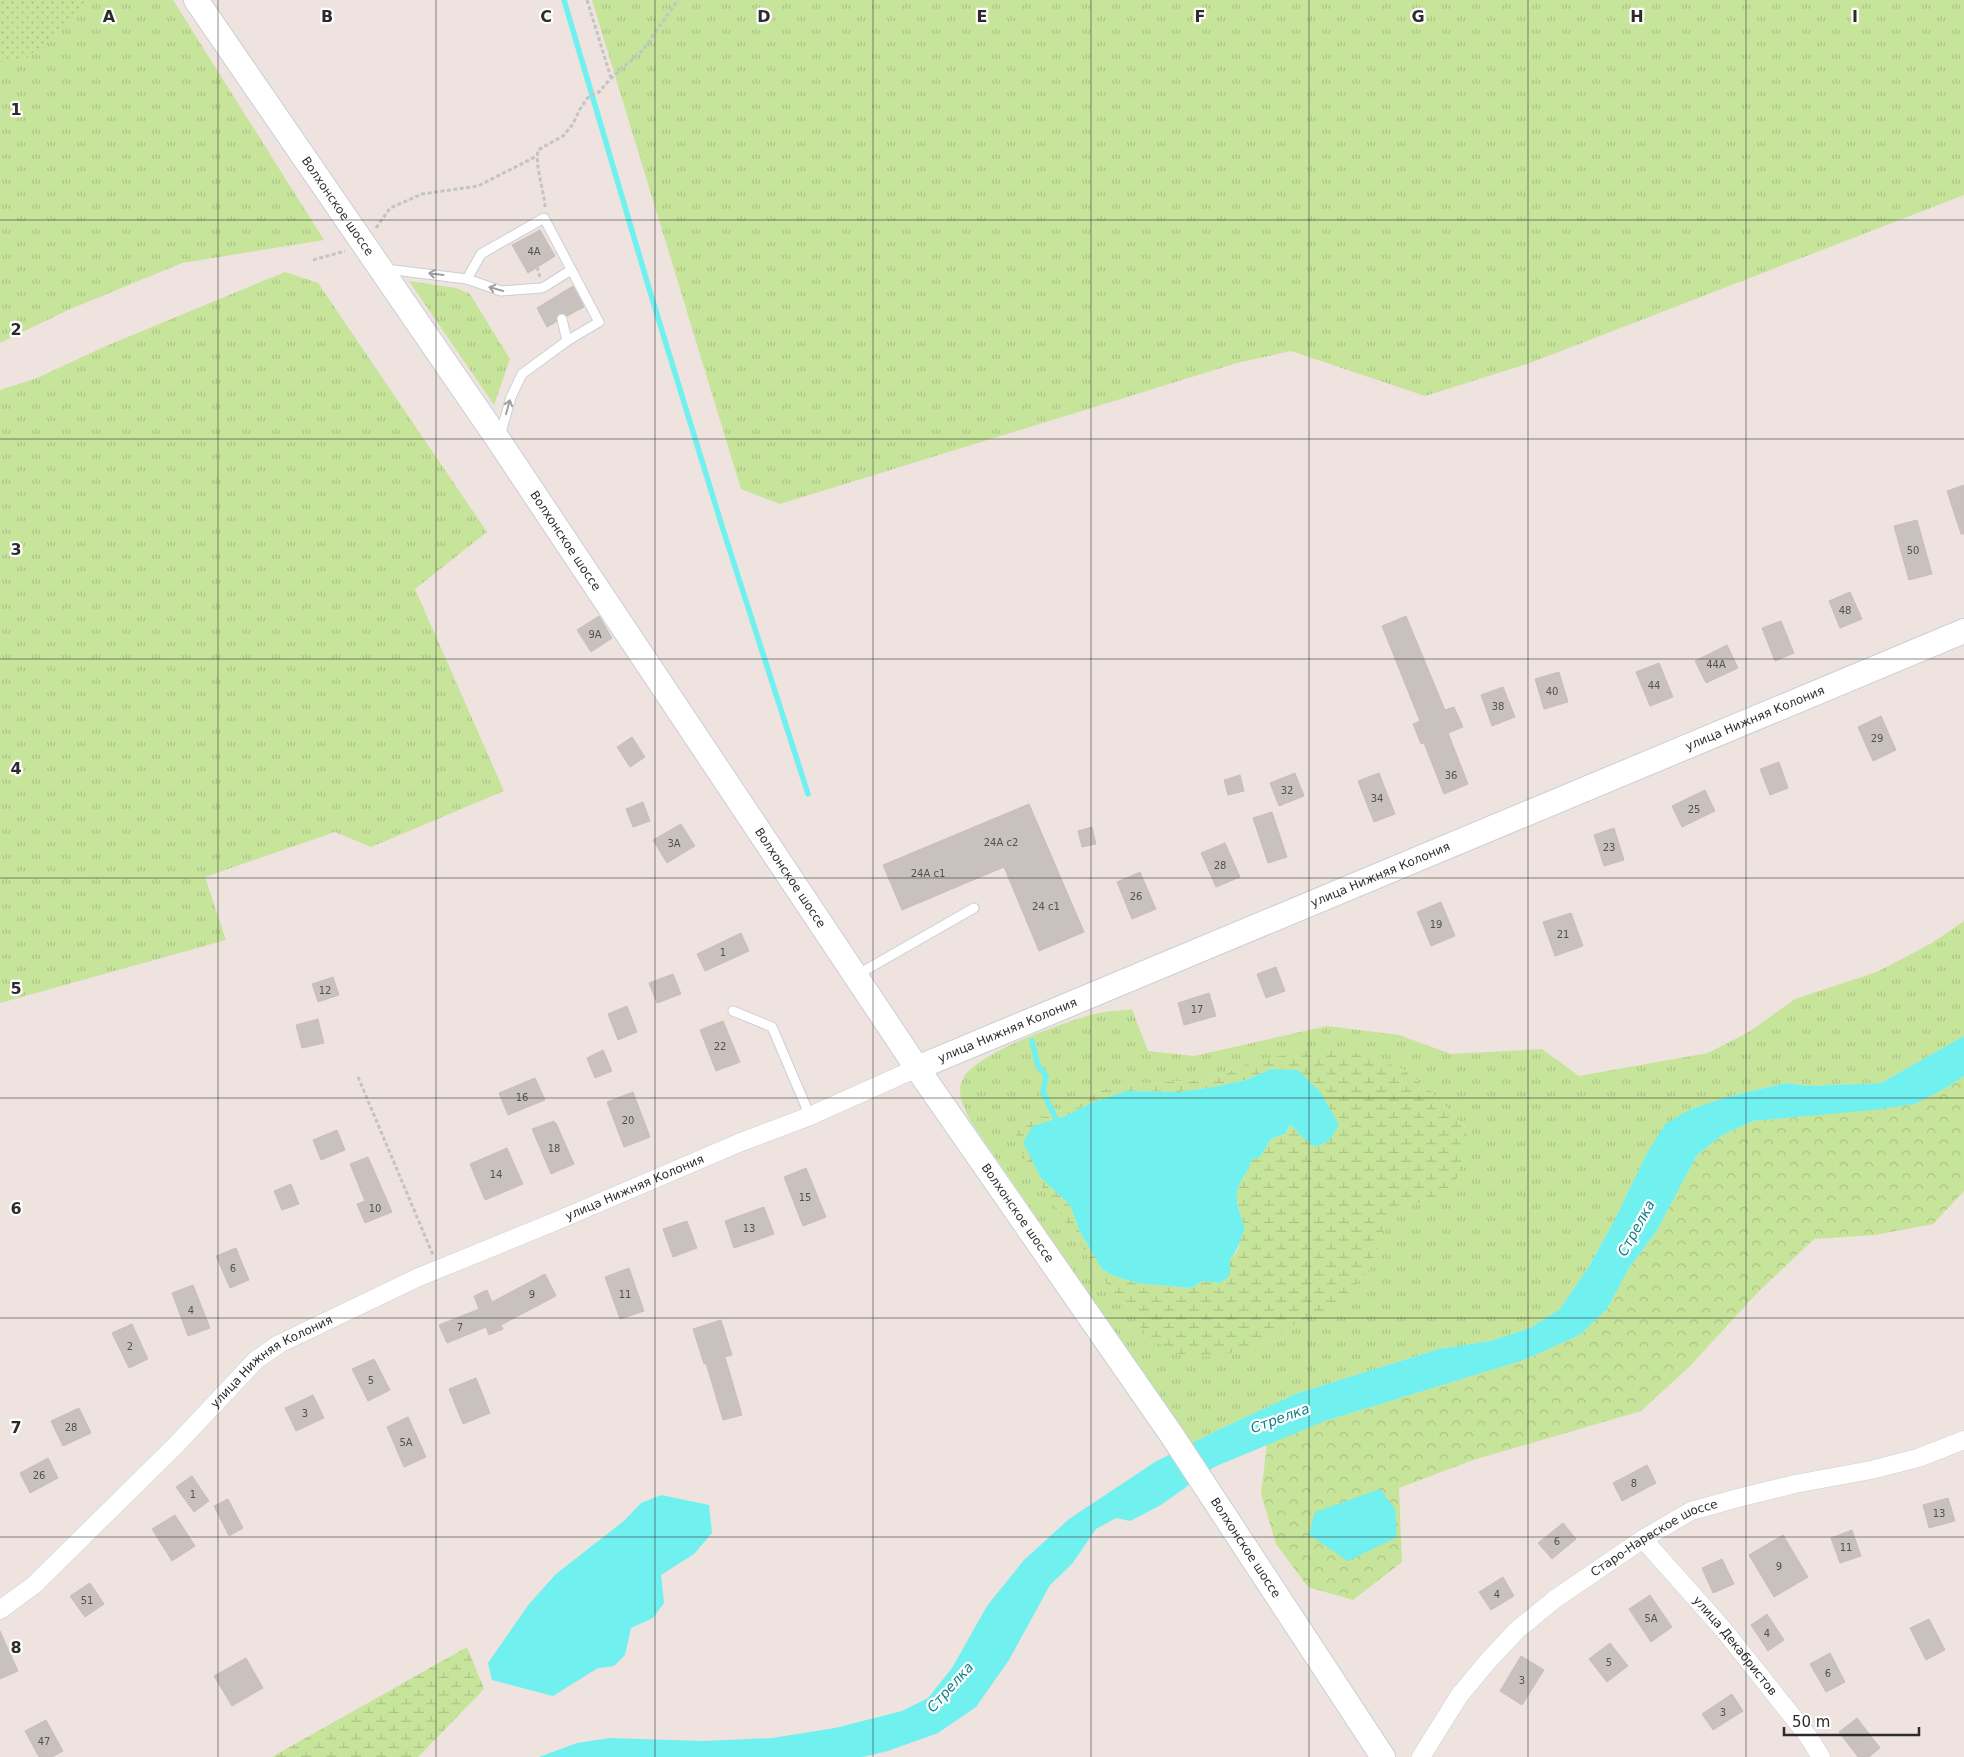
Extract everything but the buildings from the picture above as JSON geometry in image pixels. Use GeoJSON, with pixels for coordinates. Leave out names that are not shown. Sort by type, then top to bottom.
{"type":"FeatureCollection","features":[{"type":"Feature","properties":{"kind":"main road","name":"Волхонское шоссе"},"geometry":{"type":"LineString","coordinates":[[196,0],[499,441],[917,1068],[1171,1434],[1383,1757]]}},
{"type":"Feature","properties":{"kind":"main road","name":"улица Нижняя Колония"},"geometry":{"type":"LineString","coordinates":[[917,1068],[1964,631]]}},
{"type":"Feature","properties":{"kind":"street","name":"улица Нижняя Колония"},"geometry":{"type":"LineString","coordinates":[[0,1610],[34,1585],[176,1444],[256,1360],[279,1344],[439,1269],[741,1142],[810,1116],[917,1068]]}},
{"type":"Feature","properties":{"kind":"street","name":"Старо-Нарвское шоссе"},"geometry":{"type":"LineString","coordinates":[[1421,1757],[1459,1696],[1517,1630],[1555,1599],[1642,1539],[1691,1512],[1795,1484],[1871,1470],[1918,1458],[1964,1440]]}},
{"type":"Feature","properties":{"kind":"street","name":"улица Декабристов"},"geometry":{"type":"LineString","coordinates":[[1642,1539],[1723,1629],[1808,1736],[1821,1757]]}},
{"type":"Feature","properties":{"kind":"lane"},"geometry":{"type":"LineString","coordinates":[[467,279],[481,254],[544,218],[598,322],[522,374],[511,397],[499,441]]}},
{"type":"Feature","properties":{"kind":"lane"},"geometry":{"type":"LineString","coordinates":[[381,268],[467,279],[501,291],[542,287],[571,270]]}},
{"type":"Feature","properties":{"kind":"lane"},"geometry":{"type":"LineString","coordinates":[[562,319],[568,341]]}},
{"type":"Feature","properties":{"kind":"lane"},"geometry":{"type":"LineString","coordinates":[[855,976],[974,908]]}},
{"type":"Feature","properties":{"kind":"lane"},"geometry":{"type":"LineString","coordinates":[[733,1011],[772,1027],[810,1116]]}},
{"type":"Feature","properties":{"kind":"path"},"geometry":{"type":"LineString","coordinates":[[587,0],[611,78]]}},
{"type":"Feature","properties":{"kind":"path"},"geometry":{"type":"LineString","coordinates":[[545,204],[541,190],[538,150],[563,136],[573,124],[589,96],[599,92],[611,78],[643,50],[678,0]]}},
{"type":"Feature","properties":{"kind":"path"},"geometry":{"type":"LineString","coordinates":[[314,260],[364,246],[390,208],[422,194],[478,186],[537,156]]}},
{"type":"Feature","properties":{"kind":"path"},"geometry":{"type":"LineString","coordinates":[[358,1077],[439,1269]]}},
{"type":"Feature","properties":{"kind":"green space"},"geometry":{"type":"Polygon","coordinates":[[[0,0],[93,0],[26,59],[0,62],[0,0]]]}},
{"type":"Feature","properties":{"kind":"green space"},"geometry":{"type":"Polygon","coordinates":[[[49,0],[173,0],[324,240],[182,263],[68,310],[0,343],[0,34],[49,0]]]}},
{"type":"Feature","properties":{"kind":"green space"},"geometry":{"type":"Polygon","coordinates":[[[592,0],[1964,0],[1964,195],[1530,363],[1425,396],[1291,351],[1237,363],[780,504],[741,489],[592,0]]]}},
{"type":"Feature","properties":{"kind":"green space"},"geometry":{"type":"Polygon","coordinates":[[[285,272],[318,283],[487,532],[415,589],[504,791],[371,847],[335,832],[205,877],[226,940],[0,1003],[0,390],[37,378],[106,346],[285,272]]]}},
{"type":"Feature","properties":{"kind":"green space"},"geometry":{"type":"Polygon","coordinates":[[[409,281],[456,288],[470,294],[510,359],[494,405],[409,281]]]}},
{"type":"Feature","properties":{"kind":"green space"},"geometry":{"type":"Polygon","coordinates":[[[1964,921],[1964,1036],[1881,1083],[1809,1086],[1786,1083],[1730,1096],[1691,1109],[1646,1155],[1614,1221],[1589,1266],[1560,1309],[1530,1328],[1490,1341],[1439,1349],[1295,1394],[1192,1444],[971,1122],[960,1095],[963,1079],[971,1069],[984,1059],[1021,1040],[1078,1019],[1101,1013],[1132,1009],[1148,1051],[1194,1056],[1327,1026],[1399,1035],[1451,1054],[1542,1049],[1579,1076],[1708,1053],[1749,1032],[1795,999],[1877,972],[1932,943],[1964,921]],[[1254,1061],[1213,1079],[1124,1085],[1092,1092],[1062,1111],[1024,1123],[1075,1235],[1099,1275],[1130,1311],[1148,1338],[1257,1346],[1295,1324],[1369,1271],[1385,1226],[1402,1203],[1433,1203],[1468,1131],[1439,1099],[1403,1069],[1254,1061]]]}},
{"type":"Feature","properties":{"kind":"green space"},"geometry":{"type":"Polygon","coordinates":[[[1316,1049],[1362,1054],[1403,1069],[1439,1099],[1468,1131],[1457,1178],[1433,1203],[1402,1203],[1385,1227],[1369,1271],[1335,1306],[1295,1324],[1257,1346],[1215,1357],[1177,1354],[1148,1338],[1130,1311],[1099,1275],[1075,1235],[1037,1180],[1019,1147],[1016,1134],[1024,1123],[1062,1111],[1092,1092],[1124,1085],[1213,1079],[1254,1061],[1316,1049]],[[1271,1069],[1246,1080],[1213,1087],[1179,1092],[1126,1091],[1093,1102],[1065,1116],[1034,1126],[1023,1142],[1041,1178],[1070,1205],[1080,1232],[1102,1269],[1114,1276],[1137,1283],[1191,1288],[1203,1281],[1220,1283],[1230,1259],[1239,1247],[1239,1241],[1245,1229],[1239,1211],[1237,1193],[1241,1181],[1249,1169],[1251,1160],[1260,1157],[1271,1139],[1285,1134],[1290,1124],[1301,1136],[1271,1069]]]}},
{"type":"Feature","properties":{"kind":"green space"},"geometry":{"type":"Polygon","coordinates":[[[1964,1076],[1964,1191],[1933,1224],[1875,1235],[1814,1239],[1758,1292],[1689,1367],[1641,1411],[1473,1460],[1399,1488],[1402,1562],[1353,1600],[1308,1587],[1276,1544],[1261,1494],[1267,1444],[1325,1421],[1524,1360],[1580,1335],[1607,1309],[1629,1268],[1656,1232],[1697,1155],[1724,1134],[1753,1121],[1806,1116],[1946,1088],[1964,1076]]]}},
{"type":"Feature","properties":{"kind":"green space"},"geometry":{"type":"Polygon","coordinates":[[[467,1647],[484,1689],[418,1757],[272,1757],[467,1647]]]}},
{"type":"Feature","properties":{"kind":"water","name":"Стрелка"},"geometry":{"type":"Polygon","coordinates":[[[1964,1036],[1964,1076],[1915,1104],[1873,1110],[1753,1121],[1724,1134],[1697,1155],[1656,1232],[1629,1268],[1607,1309],[1580,1335],[1524,1360],[1325,1421],[1214,1467],[1161,1505],[1130,1521],[1116,1518],[1096,1529],[1072,1564],[1050,1585],[1009,1660],[976,1707],[938,1733],[888,1751],[862,1757],[539,1757],[577,1743],[610,1738],[703,1741],[772,1738],[835,1728],[902,1711],[928,1698],[952,1668],[987,1606],[1024,1560],[1069,1519],[1155,1462],[1295,1394],[1439,1349],[1490,1341],[1530,1328],[1560,1309],[1589,1266],[1614,1221],[1646,1155],[1665,1124],[1691,1109],[1730,1096],[1786,1083],[1809,1086],[1881,1083],[1964,1036]]]}},
{"type":"Feature","properties":{"kind":"water"},"geometry":{"type":"Polygon","coordinates":[[[1271,1069],[1298,1070],[1321,1093],[1339,1125],[1329,1141],[1315,1147],[1290,1124],[1285,1134],[1271,1139],[1260,1157],[1251,1160],[1249,1169],[1238,1187],[1239,1211],[1245,1229],[1230,1259],[1230,1275],[1220,1283],[1203,1281],[1191,1288],[1137,1283],[1114,1276],[1102,1269],[1080,1232],[1070,1205],[1041,1178],[1023,1142],[1033,1126],[1065,1116],[1093,1102],[1126,1091],[1179,1092],[1213,1087],[1246,1080],[1271,1069]]]}},
{"type":"Feature","properties":{"kind":"water"},"geometry":{"type":"Polygon","coordinates":[[[1380,1489],[1395,1509],[1397,1537],[1348,1561],[1309,1535],[1315,1512],[1380,1489]]]}},
{"type":"Feature","properties":{"kind":"water"},"geometry":{"type":"Polygon","coordinates":[[[661,1495],[709,1505],[712,1533],[694,1554],[661,1575],[664,1603],[653,1618],[631,1628],[625,1655],[614,1666],[598,1668],[553,1696],[492,1680],[488,1663],[529,1604],[556,1574],[625,1520],[641,1503],[661,1495]]]}},
{"type":"Feature","properties":{"kind":"waterway"},"geometry":{"type":"LineString","coordinates":[[564,0],[721,523],[808,794]]}},
{"type":"Feature","properties":{"kind":"waterway"},"geometry":{"type":"LineString","coordinates":[[1032,1041],[1038,1066],[1046,1075],[1043,1092],[1056,1119]]}}]}
